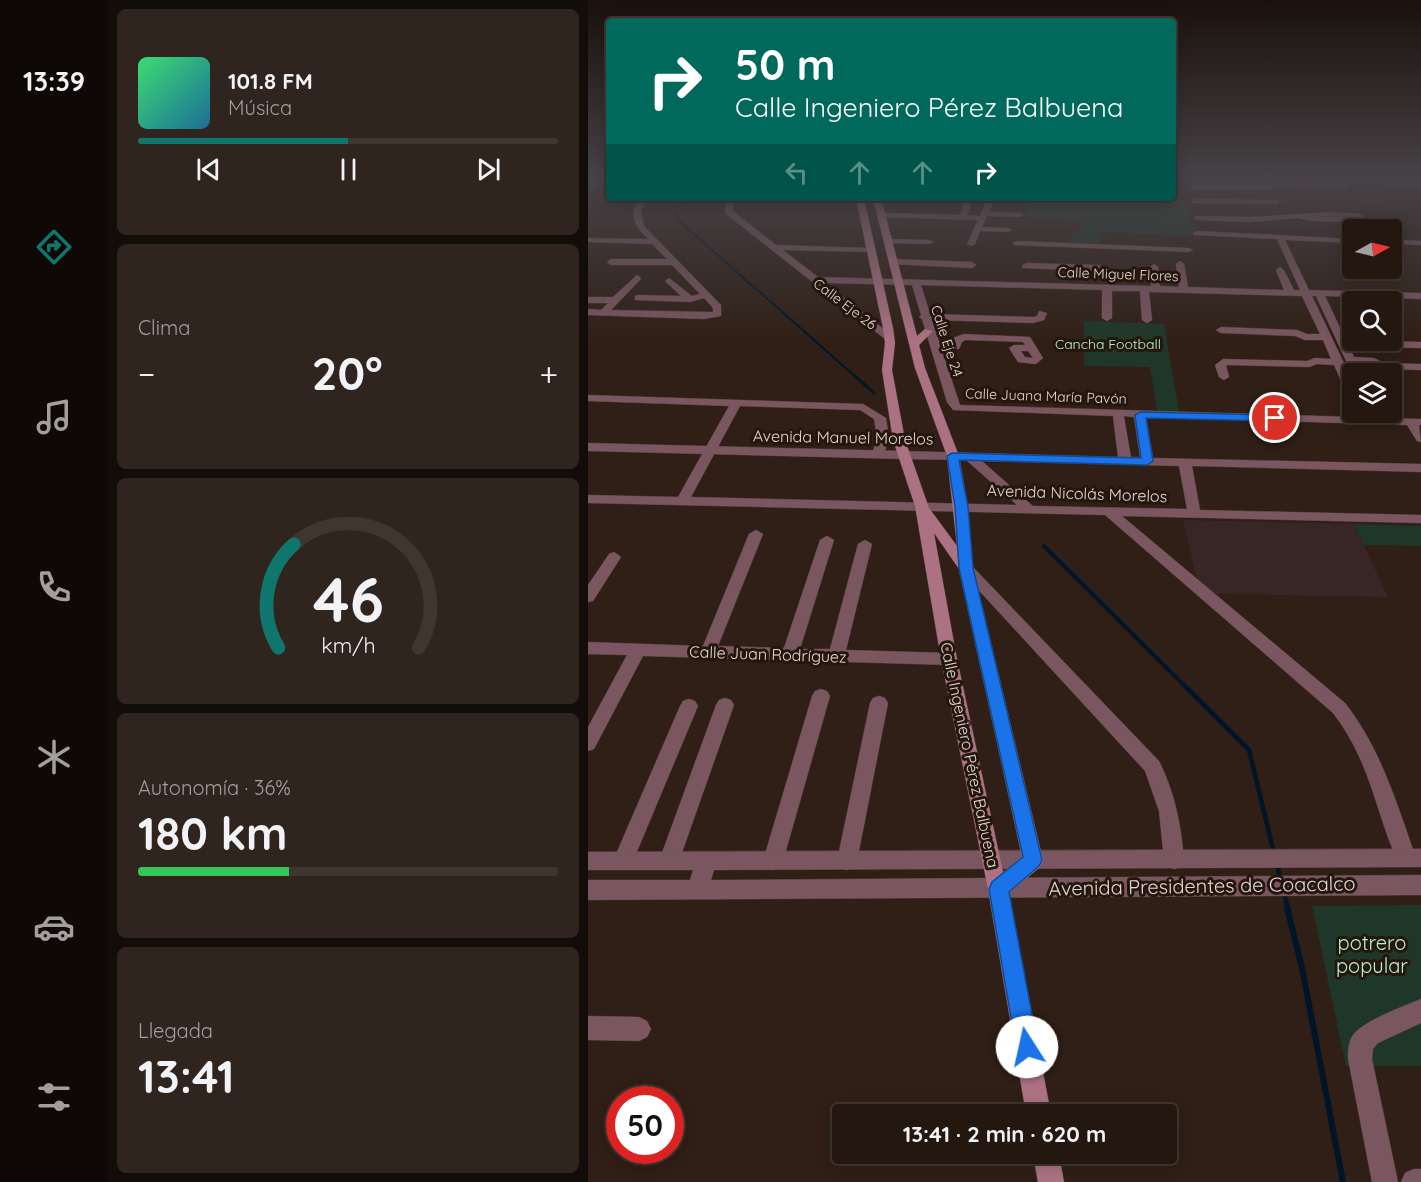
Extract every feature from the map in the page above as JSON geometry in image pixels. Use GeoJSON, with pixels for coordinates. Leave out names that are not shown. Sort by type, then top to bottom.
{"type":"FeatureCollection","features":[{"type":"Feature","properties":{"kind":"main road"},"geometry":{"type":"LineString","coordinates":[[867,233],[889,337],[887,370],[903,455],[922,506],[966,568]]}},
{"type":"Feature","properties":{"kind":"main road"},"geometry":{"type":"LineString","coordinates":[[886,233],[929,396],[952,456],[962,507],[966,568],[1032,860]]}},
{"type":"Feature","properties":{"kind":"main road"},"geometry":{"type":"LineString","coordinates":[[914,344],[928,331]]}},
{"type":"Feature","properties":{"kind":"main road","name":"Calle Ingeniero Pérez Balbuena"},"geometry":{"type":"LineString","coordinates":[[922,506],[949,659],[998,889],[1032,860]]}},
{"type":"Feature","properties":{"kind":"main road"},"geometry":{"type":"LineString","coordinates":[[998,889],[1037,1104]]}},
{"type":"Feature","properties":{"kind":"main road"},"geometry":{"type":"LineString","coordinates":[[1048,1164],[1051,1182]]}},
{"type":"Feature","properties":{"kind":"street"},"geometry":{"type":"LineString","coordinates":[[588,312],[704,316],[718,314],[718,307],[646,233]]}},
{"type":"Feature","properties":{"kind":"street","name":"Calle Eje 26"},"geometry":{"type":"LineString","coordinates":[[755,233],[889,337]]}},
{"type":"Feature","properties":{"kind":"street"},"geometry":{"type":"LineString","coordinates":[[971,244],[976,233]]}},
{"type":"Feature","properties":{"kind":"street"},"geometry":{"type":"LineString","coordinates":[[1201,233],[1342,241]]}},
{"type":"Feature","properties":{"kind":"street"},"geometry":{"type":"LineString","coordinates":[[1291,233],[1293,237]]}},
{"type":"Feature","properties":{"kind":"street"},"geometry":{"type":"LineString","coordinates":[[1100,236],[1099,268],[1105,285],[1107,318]]}},
{"type":"Feature","properties":{"kind":"street"},"geometry":{"type":"LineString","coordinates":[[1279,236],[1307,293],[1333,337],[1352,363]]}},
{"type":"Feature","properties":{"kind":"street"},"geometry":{"type":"LineString","coordinates":[[589,240],[654,242]]}},
{"type":"Feature","properties":{"kind":"street"},"geometry":{"type":"LineString","coordinates":[[589,240],[608,249]]}},
{"type":"Feature","properties":{"kind":"street"},"geometry":{"type":"LineString","coordinates":[[888,241],[930,242]]}},
{"type":"Feature","properties":{"kind":"street"},"geometry":{"type":"LineString","coordinates":[[1402,242],[1421,243]]}},
{"type":"Feature","properties":{"kind":"street"},"geometry":{"type":"LineString","coordinates":[[1017,243],[1189,250]]}},
{"type":"Feature","properties":{"kind":"street"},"geometry":{"type":"LineString","coordinates":[[772,247],[871,250]]}},
{"type":"Feature","properties":{"kind":"street"},"geometry":{"type":"LineString","coordinates":[[623,248],[611,262],[673,262]]}},
{"type":"Feature","properties":{"kind":"street"},"geometry":{"type":"LineString","coordinates":[[893,262],[972,265]]}},
{"type":"Feature","properties":{"kind":"street"},"geometry":{"type":"LineString","coordinates":[[1180,264],[1183,285],[1228,282]]}},
{"type":"Feature","properties":{"kind":"street"},"geometry":{"type":"LineString","coordinates":[[1026,266],[1099,268]]}},
{"type":"Feature","properties":{"kind":"street"},"geometry":{"type":"LineString","coordinates":[[1105,285],[1155,285],[1154,267]]}},
{"type":"Feature","properties":{"kind":"street"},"geometry":{"type":"LineString","coordinates":[[1280,270],[1288,288]]}},
{"type":"Feature","properties":{"kind":"street"},"geometry":{"type":"LineString","coordinates":[[604,312],[637,278]]}},
{"type":"Feature","properties":{"kind":"street","name":"Calle Miguel Flores"},"geometry":{"type":"LineString","coordinates":[[814,280],[1105,285],[1144,288],[1155,285],[1183,285],[1288,288],[1307,293],[1421,296]]}},
{"type":"Feature","properties":{"kind":"street"},"geometry":{"type":"LineString","coordinates":[[669,281],[690,299]]}},
{"type":"Feature","properties":{"kind":"street","name":"Calle Eje 24"},"geometry":{"type":"LineString","coordinates":[[915,282],[928,331],[957,408]]}},
{"type":"Feature","properties":{"kind":"street"},"geometry":{"type":"LineString","coordinates":[[1244,283],[1288,288]]}},
{"type":"Feature","properties":{"kind":"street"},"geometry":{"type":"LineString","coordinates":[[1144,288],[1147,320]]}},
{"type":"Feature","properties":{"kind":"street"},"geometry":{"type":"LineString","coordinates":[[1319,293],[1342,371]]}},
{"type":"Feature","properties":{"kind":"street"},"geometry":{"type":"LineString","coordinates":[[638,298],[690,299],[706,295]]}},
{"type":"Feature","properties":{"kind":"street"},"geometry":{"type":"LineString","coordinates":[[588,300],[615,300]]}},
{"type":"Feature","properties":{"kind":"street"},"geometry":{"type":"LineString","coordinates":[[924,317],[946,318],[947,326],[950,327],[1030,328],[1033,327],[1033,320],[1041,318],[1042,313]]}},
{"type":"Feature","properties":{"kind":"street"},"geometry":{"type":"LineString","coordinates":[[1220,326],[1224,337],[1230,339],[1300,341],[1306,340],[1305,337],[1342,337]]}},
{"type":"Feature","properties":{"kind":"street"},"geometry":{"type":"LineString","coordinates":[[1402,335],[1421,336]]}},
{"type":"Feature","properties":{"kind":"street"},"geometry":{"type":"LineString","coordinates":[[933,346],[955,347],[1014,348],[1022,360],[1029,362],[1038,360],[1026,339],[964,337],[957,340],[955,347]]}},
{"type":"Feature","properties":{"kind":"street"},"geometry":{"type":"LineString","coordinates":[[1402,345],[1421,345]]}},
{"type":"Feature","properties":{"kind":"street"},"geometry":{"type":"LineString","coordinates":[[1374,361],[1373,358],[1376,356],[1421,358]]}},
{"type":"Feature","properties":{"kind":"street"},"geometry":{"type":"LineString","coordinates":[[1351,360],[1374,361],[1382,366],[1421,368]]}},
{"type":"Feature","properties":{"kind":"street"},"geometry":{"type":"LineString","coordinates":[[1224,378],[1221,363],[1338,362]]}},
{"type":"Feature","properties":{"kind":"street"},"geometry":{"type":"LineString","coordinates":[[588,398],[850,406],[871,411],[880,418],[882,438],[878,454]]}},
{"type":"Feature","properties":{"kind":"street"},"geometry":{"type":"LineString","coordinates":[[682,501],[736,403]]}},
{"type":"Feature","properties":{"kind":"street","name":"Calle Juana María Pavón"},"geometry":{"type":"LineString","coordinates":[[957,408],[1140,415],[1342,417]]}},
{"type":"Feature","properties":{"kind":"street"},"geometry":{"type":"LineString","coordinates":[[1118,414],[1125,461]]}},
{"type":"Feature","properties":{"kind":"street"},"geometry":{"type":"LineString","coordinates":[[1140,415],[1147,461]]}},
{"type":"Feature","properties":{"kind":"street"},"geometry":{"type":"LineString","coordinates":[[1416,422],[1421,438]]}},
{"type":"Feature","properties":{"kind":"street","name":"Avenida Manuel Morelos"},"geometry":{"type":"LineString","coordinates":[[588,447],[1421,468]]}},
{"type":"Feature","properties":{"kind":"street"},"geometry":{"type":"LineString","coordinates":[[970,457],[1029,509]]}},
{"type":"Feature","properties":{"kind":"street"},"geometry":{"type":"LineString","coordinates":[[1185,462],[1194,513]]}},
{"type":"Feature","properties":{"kind":"street","name":"Avenida Nicolás Morelos"},"geometry":{"type":"LineString","coordinates":[[588,500],[1421,519]]}},
{"type":"Feature","properties":{"kind":"street"},"geometry":{"type":"LineString","coordinates":[[1108,511],[1339,708],[1355,726],[1413,858]]}},
{"type":"Feature","properties":{"kind":"street"},"geometry":{"type":"LineString","coordinates":[[708,652],[756,534]]}},
{"type":"Feature","properties":{"kind":"street"},"geometry":{"type":"LineString","coordinates":[[790,654],[827,540]]}},
{"type":"Feature","properties":{"kind":"street"},"geometry":{"type":"LineString","coordinates":[[836,656],[865,544]]}},
{"type":"Feature","properties":{"kind":"street"},"geometry":{"type":"LineString","coordinates":[[588,597],[614,557]]}},
{"type":"Feature","properties":{"kind":"street"},"geometry":{"type":"LineString","coordinates":[[966,568],[1152,766],[1163,786],[1170,814],[1174,860]]}},
{"type":"Feature","properties":{"kind":"street","name":"Calle Juan Rodríguez"},"geometry":{"type":"LineString","coordinates":[[588,648],[949,659]]}},
{"type":"Feature","properties":{"kind":"street"},"geometry":{"type":"LineString","coordinates":[[588,744],[638,650]]}},
{"type":"Feature","properties":{"kind":"street"},"geometry":{"type":"LineString","coordinates":[[773,861],[821,696]]}},
{"type":"Feature","properties":{"kind":"street"},"geometry":{"type":"LineString","coordinates":[[847,861],[879,703]]}},
{"type":"Feature","properties":{"kind":"street"},"geometry":{"type":"LineString","coordinates":[[669,861],[725,705]]}},
{"type":"Feature","properties":{"kind":"street"},"geometry":{"type":"LineString","coordinates":[[623,861],[689,706]]}},
{"type":"Feature","properties":{"kind":"street","name":"Avenida Presidentes de Coacalco"},"geometry":{"type":"LineString","coordinates":[[588,861],[1413,858]]}},
{"type":"Feature","properties":{"kind":"street"},"geometry":{"type":"LineString","coordinates":[[698,890],[706,861]]}},
{"type":"Feature","properties":{"kind":"street","name":"Avenida Presidentes de Coacalco"},"geometry":{"type":"LineString","coordinates":[[588,890],[1361,885],[1420,889]]}},
{"type":"Feature","properties":{"kind":"street"},"geometry":{"type":"LineString","coordinates":[[1385,1182],[1360,1059],[1361,1044],[1370,1035],[1421,1011]]}},
{"type":"Feature","properties":{"kind":"street"},"geometry":{"type":"LineString","coordinates":[[588,1028],[639,1029]]}},
{"type":"Feature","properties":{"kind":"street"},"geometry":{"type":"LineString","coordinates":[[1414,1182],[1421,1182]]}},
{"type":"Feature","properties":{"kind":"shaded area"},"geometry":{"type":"Polygon","coordinates":[[[1183,520],[1354,524],[1388,597],[1216,594],[1197,580],[1183,520]]]}},
{"type":"Feature","properties":{"kind":"green space"},"geometry":{"type":"Polygon","coordinates":[[[1072,233],[1100,233],[1099,245],[1069,244],[1072,233]]]}},
{"type":"Feature","properties":{"kind":"green space"},"geometry":{"type":"Polygon","coordinates":[[[1128,233],[1196,233],[1196,236],[1128,233]]]}},
{"type":"Feature","properties":{"kind":"green space","name":"Cancha Football"},"geometry":{"type":"Polygon","coordinates":[[[1084,321],[1164,324],[1180,416],[1158,415],[1150,367],[1084,366],[1084,321]]]}},
{"type":"Feature","properties":{"kind":"green space"},"geometry":{"type":"Polygon","coordinates":[[[1354,524],[1421,526],[1421,546],[1364,545],[1354,524]]]}},
{"type":"Feature","properties":{"kind":"green space","name":"potrero popular"},"geometry":{"type":"Polygon","coordinates":[[[1421,905],[1421,1066],[1346,1066],[1312,906],[1421,905]]]}},
{"type":"Feature","properties":{"kind":"waterway"},"geometry":{"type":"LineString","coordinates":[[693,233],[857,378]]}},
{"type":"Feature","properties":{"kind":"waterway"},"geometry":{"type":"LineString","coordinates":[[855,376],[874,393]]}},
{"type":"Feature","properties":{"kind":"waterway"},"geometry":{"type":"LineString","coordinates":[[1044,546],[1189,690]]}},
{"type":"Feature","properties":{"kind":"waterway"},"geometry":{"type":"LineString","coordinates":[[1189,690],[1249,750],[1274,853]]}},
{"type":"Feature","properties":{"kind":"waterway"},"geometry":{"type":"LineString","coordinates":[[1277,863],[1280,879]]}},
{"type":"Feature","properties":{"kind":"waterway"},"geometry":{"type":"LineString","coordinates":[[1284,893],[1288,909]]}},
{"type":"Feature","properties":{"kind":"waterway"},"geometry":{"type":"LineString","coordinates":[[1287,907],[1302,968],[1343,1182]]}},
{"type":"Feature","properties":{"kind":"route"},"geometry":{"type":"LineString","coordinates":[[1027,1047],[998,889],[1032,860],[966,568],[962,507],[952,456],[1147,461],[1140,415],[1275,418]]}}]}
